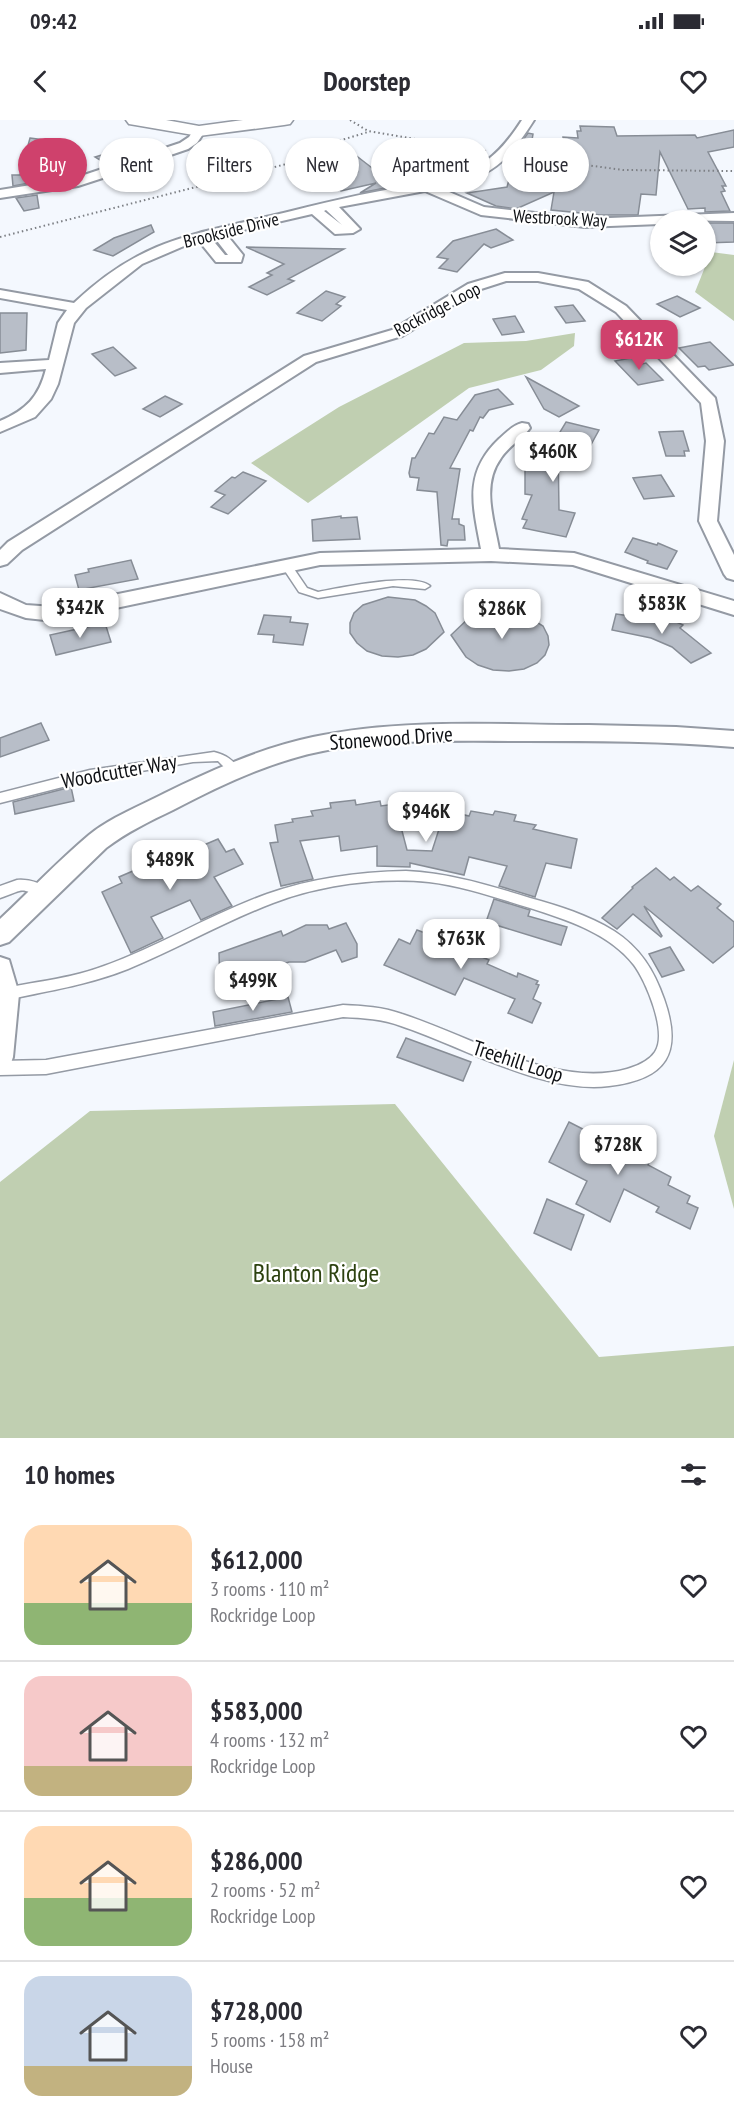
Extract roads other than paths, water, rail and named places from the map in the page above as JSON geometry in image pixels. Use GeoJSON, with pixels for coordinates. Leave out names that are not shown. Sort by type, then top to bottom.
{"type":"FeatureCollection","features":[{"type":"Feature","properties":{"kind":"street"},"geometry":{"type":"LineString","coordinates":[[135,120],[199,130],[284,120]]}},
{"type":"Feature","properties":{"kind":"street","name":"Brookside Drive"},"geometry":{"type":"LineString","coordinates":[[490,166],[506,154],[528,120]]}},
{"type":"Feature","properties":{"kind":"street"},"geometry":{"type":"LineString","coordinates":[[87,180],[184,147],[193,141],[199,130]]}},
{"type":"Feature","properties":{"kind":"street"},"geometry":{"type":"LineString","coordinates":[[0,194],[18,191]]}},
{"type":"Feature","properties":{"kind":"street","name":"Brookside Drive"},"geometry":{"type":"LineString","coordinates":[[0,427],[30,412],[46,395],[53,380],[67,321],[112,277],[143,256],[216,231],[329,205],[400,192]]}},
{"type":"Feature","properties":{"kind":"street","name":"Westbrook Way"},"geometry":{"type":"LineString","coordinates":[[439,192],[481,211],[546,220],[585,223],[734,217]]}},
{"type":"Feature","properties":{"kind":"street"},"geometry":{"type":"LineString","coordinates":[[314,209],[340,231],[353,229],[329,205]]}},
{"type":"Feature","properties":{"kind":"street"},"geometry":{"type":"LineString","coordinates":[[201,235],[221,259],[226,261],[236,259],[236,255],[216,231]]}},
{"type":"Feature","properties":{"kind":"street","name":"Rockridge Loop"},"geometry":{"type":"LineString","coordinates":[[0,560],[15,546],[310,359],[397,333],[472,287],[505,277],[538,277],[583,285],[621,309],[709,402],[715,441],[708,521],[734,574]]}},
{"type":"Feature","properties":{"kind":"street"},"geometry":{"type":"LineString","coordinates":[[0,294],[79,308]]}},
{"type":"Feature","properties":{"kind":"street"},"geometry":{"type":"LineString","coordinates":[[0,368],[55,364]]}},
{"type":"Feature","properties":{"kind":"street"},"geometry":{"type":"LineString","coordinates":[[491,555],[482,495],[484,471],[496,452],[522,428]]}},
{"type":"Feature","properties":{"kind":"street"},"geometry":{"type":"LineString","coordinates":[[0,599],[16,610],[26,613],[54,614],[286,565],[330,558],[491,555],[574,559],[734,608]]}},
{"type":"Feature","properties":{"kind":"street"},"geometry":{"type":"LineString","coordinates":[[700,597],[734,601]]}},
{"type":"Feature","properties":{"kind":"street","name":"Stonewood Drive"},"geometry":{"type":"LineString","coordinates":[[0,935],[98,841],[115,829],[234,770],[285,752],[325,742],[381,735],[631,733],[734,739]]}},
{"type":"Feature","properties":{"kind":"street"},"geometry":{"type":"LineString","coordinates":[[0,968],[6,994],[0,1057]]}},
{"type":"Feature","properties":{"kind":"lane"},"geometry":{"type":"LineString","coordinates":[[286,565],[303,590],[318,595],[387,584],[424,586]]}},
{"type":"Feature","properties":{"kind":"lane","name":"Woodcutter Way"},"geometry":{"type":"LineString","coordinates":[[0,798],[72,778],[193,758],[214,756],[222,758],[234,770]]}},
{"type":"Feature","properties":{"kind":"lane","name":"Treehill Loop"},"geometry":{"type":"LineString","coordinates":[[0,1068],[46,1067],[343,1011],[386,1015],[536,1071],[581,1081],[605,1081],[642,1070],[654,1063],[663,1053],[665,1041],[665,1029],[659,1003],[646,970],[620,943],[581,920],[562,913],[470,886],[431,878],[386,877],[350,880],[286,894],[251,906],[105,972],[6,994]]}},
{"type":"Feature","properties":{"kind":"lane"},"geometry":{"type":"LineString","coordinates":[[0,893],[21,884],[34,885],[45,893]]}},
{"type":"Feature","properties":{"kind":"park label","name":"Blanton Ridge"},"geometry":{"type":"Point","coordinates":[316,1272]}}]}
